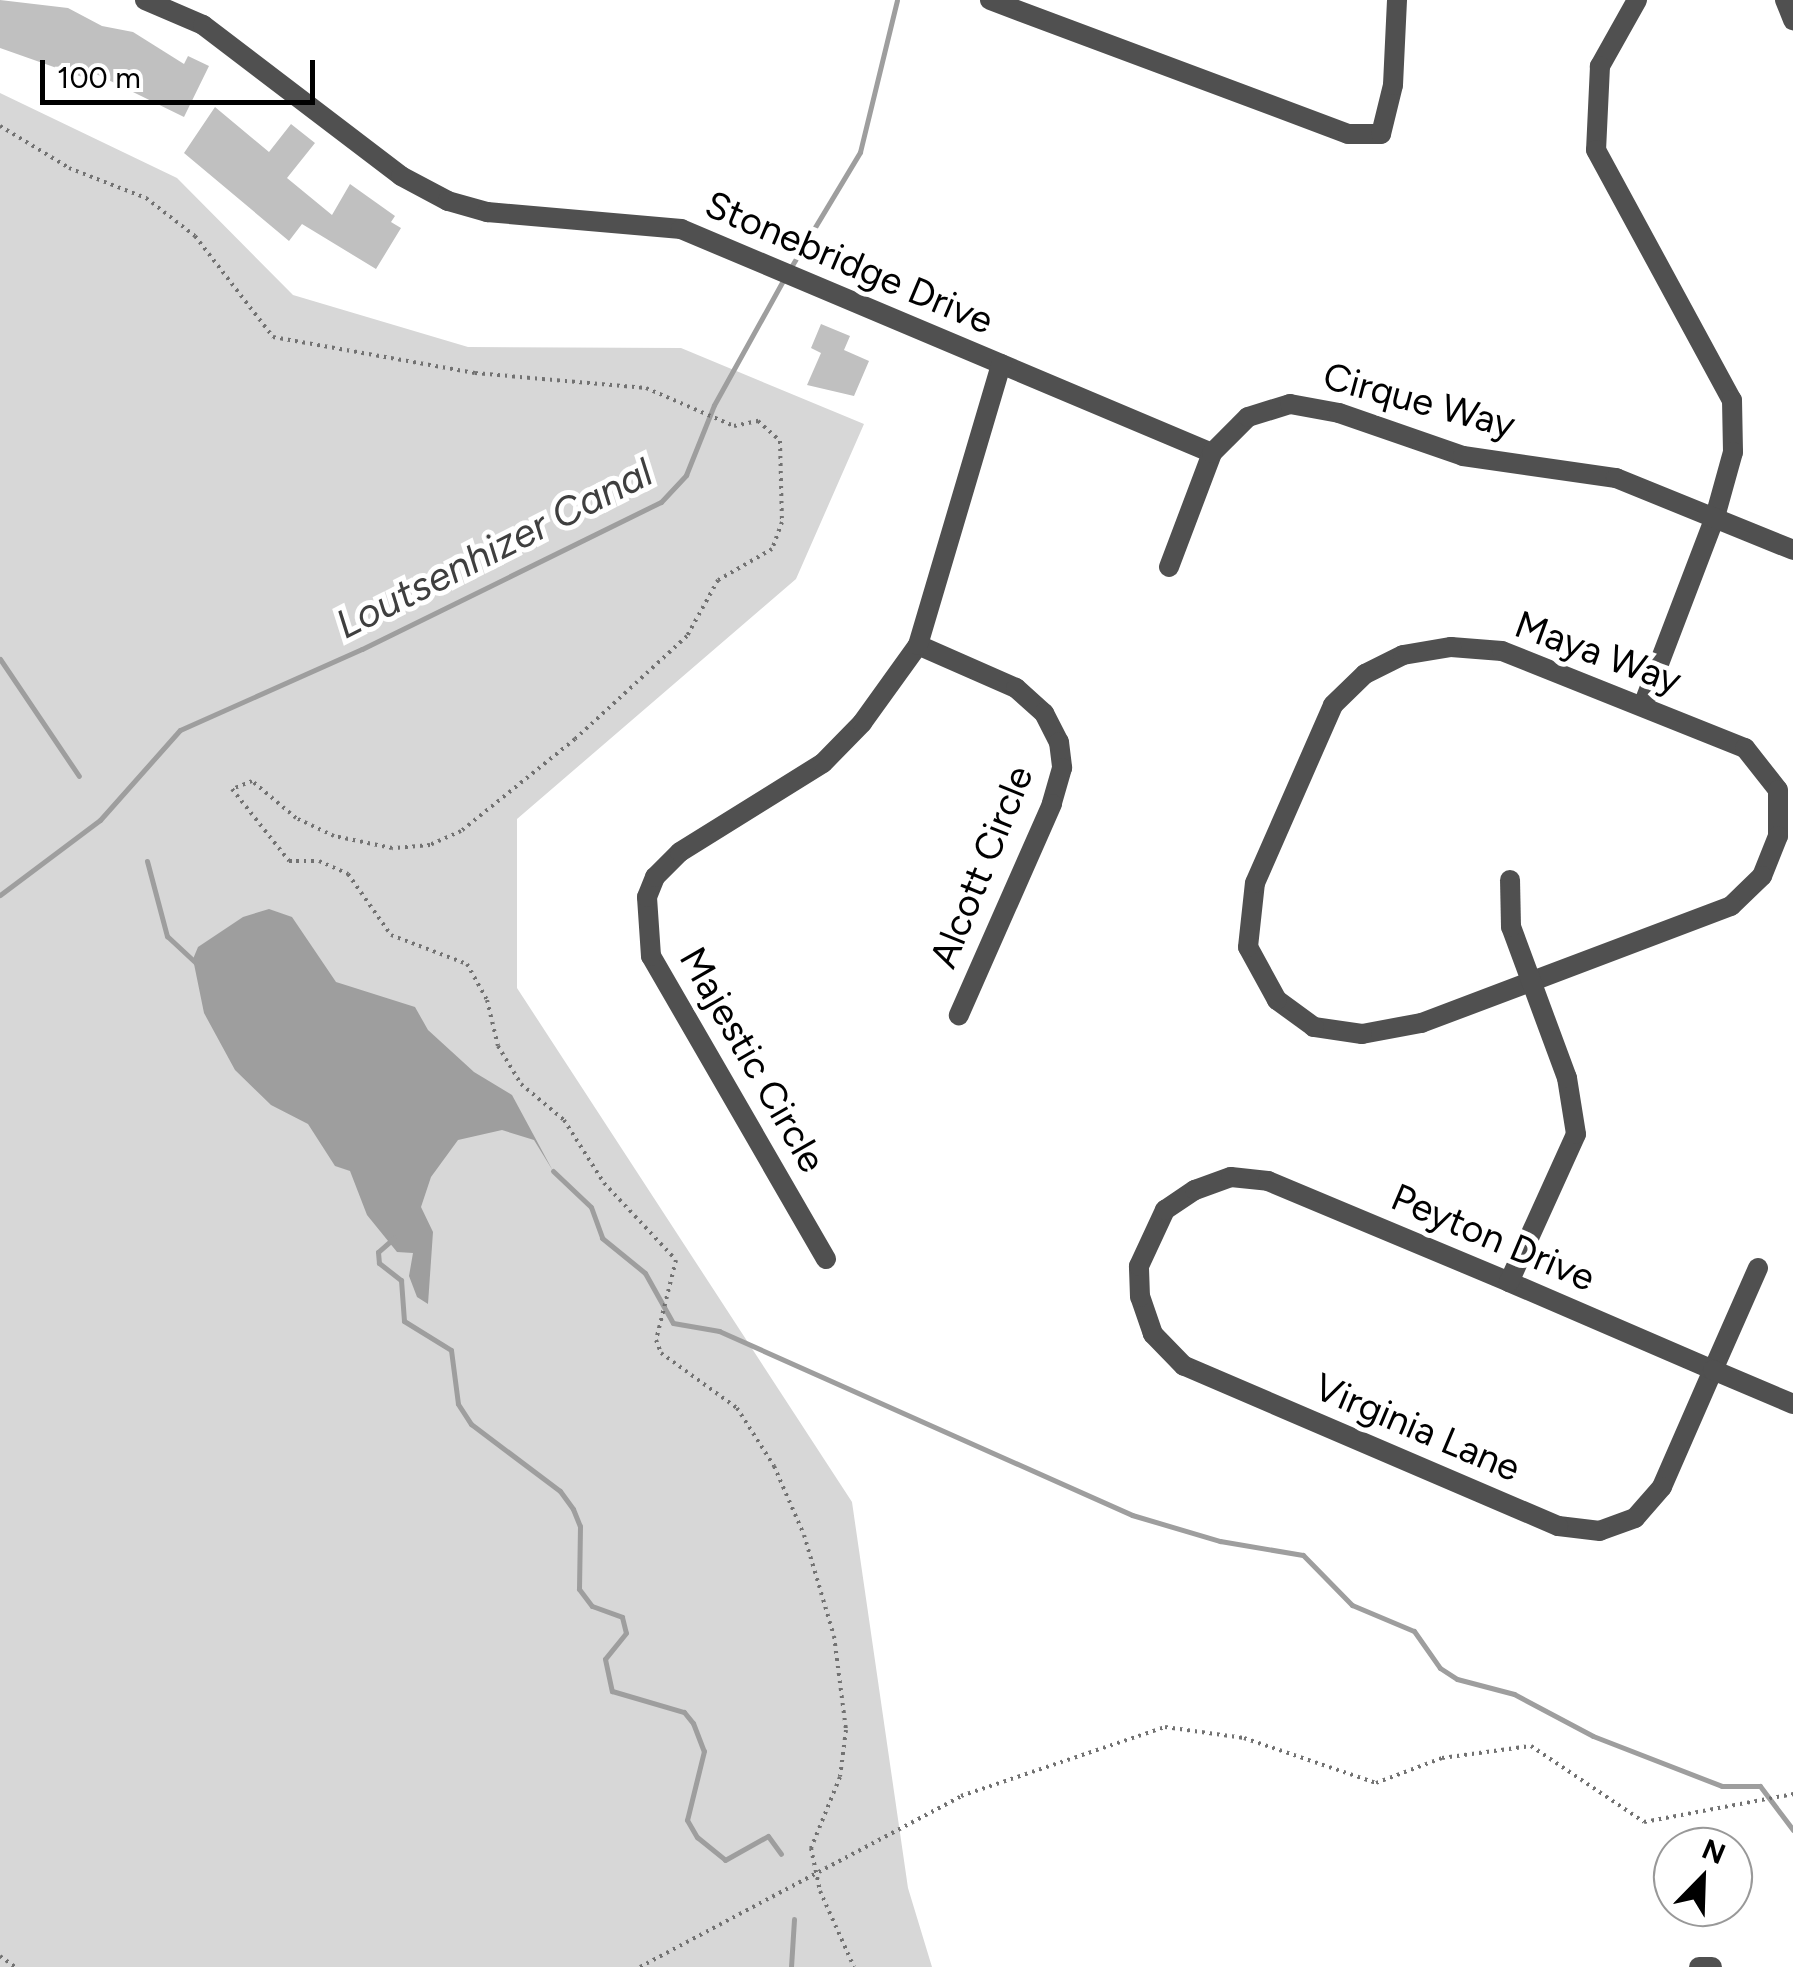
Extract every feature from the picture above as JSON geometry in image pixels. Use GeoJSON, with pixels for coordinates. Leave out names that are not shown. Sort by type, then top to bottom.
{"type":"FeatureCollection","features":[{"type":"Feature","properties":{"kind":"street","name":"Stonebridge Drive"},"geometry":{"type":"LineString","coordinates":[[145,0],[203,26],[400,176],[448,200],[488,212],[681,228],[1212,453]]}},
{"type":"Feature","properties":{"kind":"street"},"geometry":{"type":"LineString","coordinates":[[990,0],[1348,134],[1380,134],[1393,84],[1397,0]]}},
{"type":"Feature","properties":{"kind":"street"},"geometry":{"type":"LineString","coordinates":[[1637,0],[1600,66],[1596,150],[1732,400],[1733,452],[1715,517],[1644,703]]}},
{"type":"Feature","properties":{"kind":"street"},"geometry":{"type":"LineString","coordinates":[[1785,0],[1793,20]]}},
{"type":"Feature","properties":{"kind":"street","name":"Majestic Circle"},"geometry":{"type":"LineString","coordinates":[[826,1260],[650,956],[648,897],[655,877],[680,852],[823,763],[862,723],[918,645],[1001,364]]}},
{"type":"Feature","properties":{"kind":"street","name":"Cirque Way"},"geometry":{"type":"LineString","coordinates":[[1169,567],[1212,453],[1248,418],[1290,404],[1339,413],[1463,456],[1616,478],[1793,550]]}},
{"type":"Feature","properties":{"kind":"street","name":"Alcott Circle"},"geometry":{"type":"LineString","coordinates":[[918,645],[1016,688],[1044,713],[1059,742],[1062,768],[1052,804],[959,1015]]}},
{"type":"Feature","properties":{"kind":"street","name":"Maya Way"},"geometry":{"type":"LineString","coordinates":[[1451,647],[1502,651],[1644,703],[1745,748],[1778,790],[1778,836],[1762,876],[1730,906],[1612,954],[1530,977],[1421,1022],[1362,1034],[1314,1027],[1277,1000],[1248,947],[1255,883],[1333,705],[1365,674],[1404,654],[1451,647]]}},
{"type":"Feature","properties":{"kind":"street"},"geometry":{"type":"LineString","coordinates":[[1509,1282],[1576,1134],[1566,1078],[1512,926],[1510,880]]}},
{"type":"Feature","properties":{"kind":"street","name":"Peyton Drive"},"geometry":{"type":"LineString","coordinates":[[1165,1210],[1231,1177],[1268,1181],[1793,1404]]}},
{"type":"Feature","properties":{"kind":"street","name":"Virginia Lane"},"geometry":{"type":"LineString","coordinates":[[1165,1210],[1139,1266],[1140,1297],[1153,1334],[1184,1366],[1558,1526],[1600,1531],[1635,1518],[1662,1487],[1758,1268]]}},
{"type":"Feature","properties":{"kind":"street"},"geometry":{"type":"LineString","coordinates":[[1699,1967],[1712,1967]]}},
{"type":"Feature","properties":{"kind":"path"},"geometry":{"type":"LineString","coordinates":[[0,126],[70,168],[146,198],[195,236],[274,337],[476,373],[646,388],[722,422],[758,421],[780,441],[782,522],[772,549],[718,580],[687,636],[575,739],[460,831],[430,846],[392,848],[309,824],[252,781],[232,789],[289,861],[319,861],[348,874],[391,935],[467,964],[487,1000],[498,1046],[521,1084],[564,1120],[604,1183],[676,1260],[656,1340],[661,1352],[736,1408],[774,1466],[804,1535],[834,1636],[846,1730],[840,1777],[811,1848],[820,1891],[854,1967]]}},
{"type":"Feature","properties":{"kind":"path"},"geometry":{"type":"LineString","coordinates":[[640,1967],[961,1796],[1165,1727],[1244,1738],[1376,1783],[1442,1758],[1531,1746],[1644,1822],[1793,1794]]}},
{"type":"Feature","properties":{"kind":"path"},"geometry":{"type":"LineString","coordinates":[[0,1956],[15,1967]]}},
{"type":"Feature","properties":{"kind":"shaded area"},"geometry":{"type":"Polygon","coordinates":[[[0,93],[177,178],[293,295],[468,347],[681,348],[864,424],[796,579],[517,819],[517,988],[852,1502],[908,1888],[932,1967],[0,1967],[0,93]]]}},
{"type":"Feature","properties":{"kind":"shaded area"},"geometry":{"type":"Polygon","coordinates":[[[269,909],[292,917],[336,982],[415,1007],[428,1030],[474,1072],[512,1095],[553,1171],[534,1140],[502,1130],[458,1140],[431,1177],[421,1207],[433,1232],[428,1304],[417,1297],[409,1276],[413,1253],[397,1252],[367,1215],[350,1171],[335,1166],[308,1124],[271,1105],[235,1070],[204,1013],[193,959],[198,947],[243,917],[269,909]]]}},
{"type":"Feature","properties":{"kind":"building"},"geometry":{"type":"Polygon","coordinates":[[[0,0],[68,8],[102,26],[133,32],[184,64],[188,56],[209,66],[184,117],[88,70],[85,78],[0,48],[0,0]]]}},
{"type":"Feature","properties":{"kind":"building"},"geometry":{"type":"Polygon","coordinates":[[[215,107],[269,152],[291,124],[315,143],[287,178],[332,215],[350,184],[395,216],[391,222],[401,228],[376,269],[302,224],[289,241],[184,153],[215,107]]]}},
{"type":"Feature","properties":{"kind":"building"},"geometry":{"type":"Polygon","coordinates":[[[821,324],[850,336],[844,350],[869,361],[854,396],[807,385],[821,353],[811,348],[821,324]]]}},
{"type":"Feature","properties":{"kind":"waterway","name":"Loutsenhizer Canal"},"geometry":{"type":"LineString","coordinates":[[791,267],[860,152],[897,0]]}},
{"type":"Feature","properties":{"kind":"waterway","name":"Loutsenhizer Canal"},"geometry":{"type":"LineString","coordinates":[[0,895],[100,820],[180,730],[362,649],[661,502],[686,475],[714,405],[785,277]]}},
{"type":"Feature","properties":{"kind":"waterway"},"geometry":{"type":"LineString","coordinates":[[0,659],[79,776]]}},
{"type":"Feature","properties":{"kind":"waterway"},"geometry":{"type":"LineString","coordinates":[[147,861],[167,936],[196,963]]}},
{"type":"Feature","properties":{"kind":"waterway"},"geometry":{"type":"LineString","coordinates":[[553,1171],[591,1207],[602,1238],[645,1273],[673,1323],[719,1331],[1132,1515],[1220,1541],[1303,1555],[1352,1605],[1414,1631],[1440,1668],[1457,1679],[1514,1694],[1593,1736],[1722,1786],[1760,1786],[1793,1830]]}},
{"type":"Feature","properties":{"kind":"waterway"},"geometry":{"type":"LineString","coordinates":[[394,1238],[378,1252],[379,1263],[401,1280],[404,1321],[451,1350],[458,1404],[471,1424],[560,1491],[573,1509],[580,1526],[579,1589],[592,1606],[622,1617],[626,1633],[605,1659],[612,1691],[684,1712],[693,1723],[704,1751],[687,1820],[697,1837],[725,1860],[768,1836],[781,1854]]}},
{"type":"Feature","properties":{"kind":"waterway"},"geometry":{"type":"LineString","coordinates":[[791,1967],[794,1919]]}}]}
